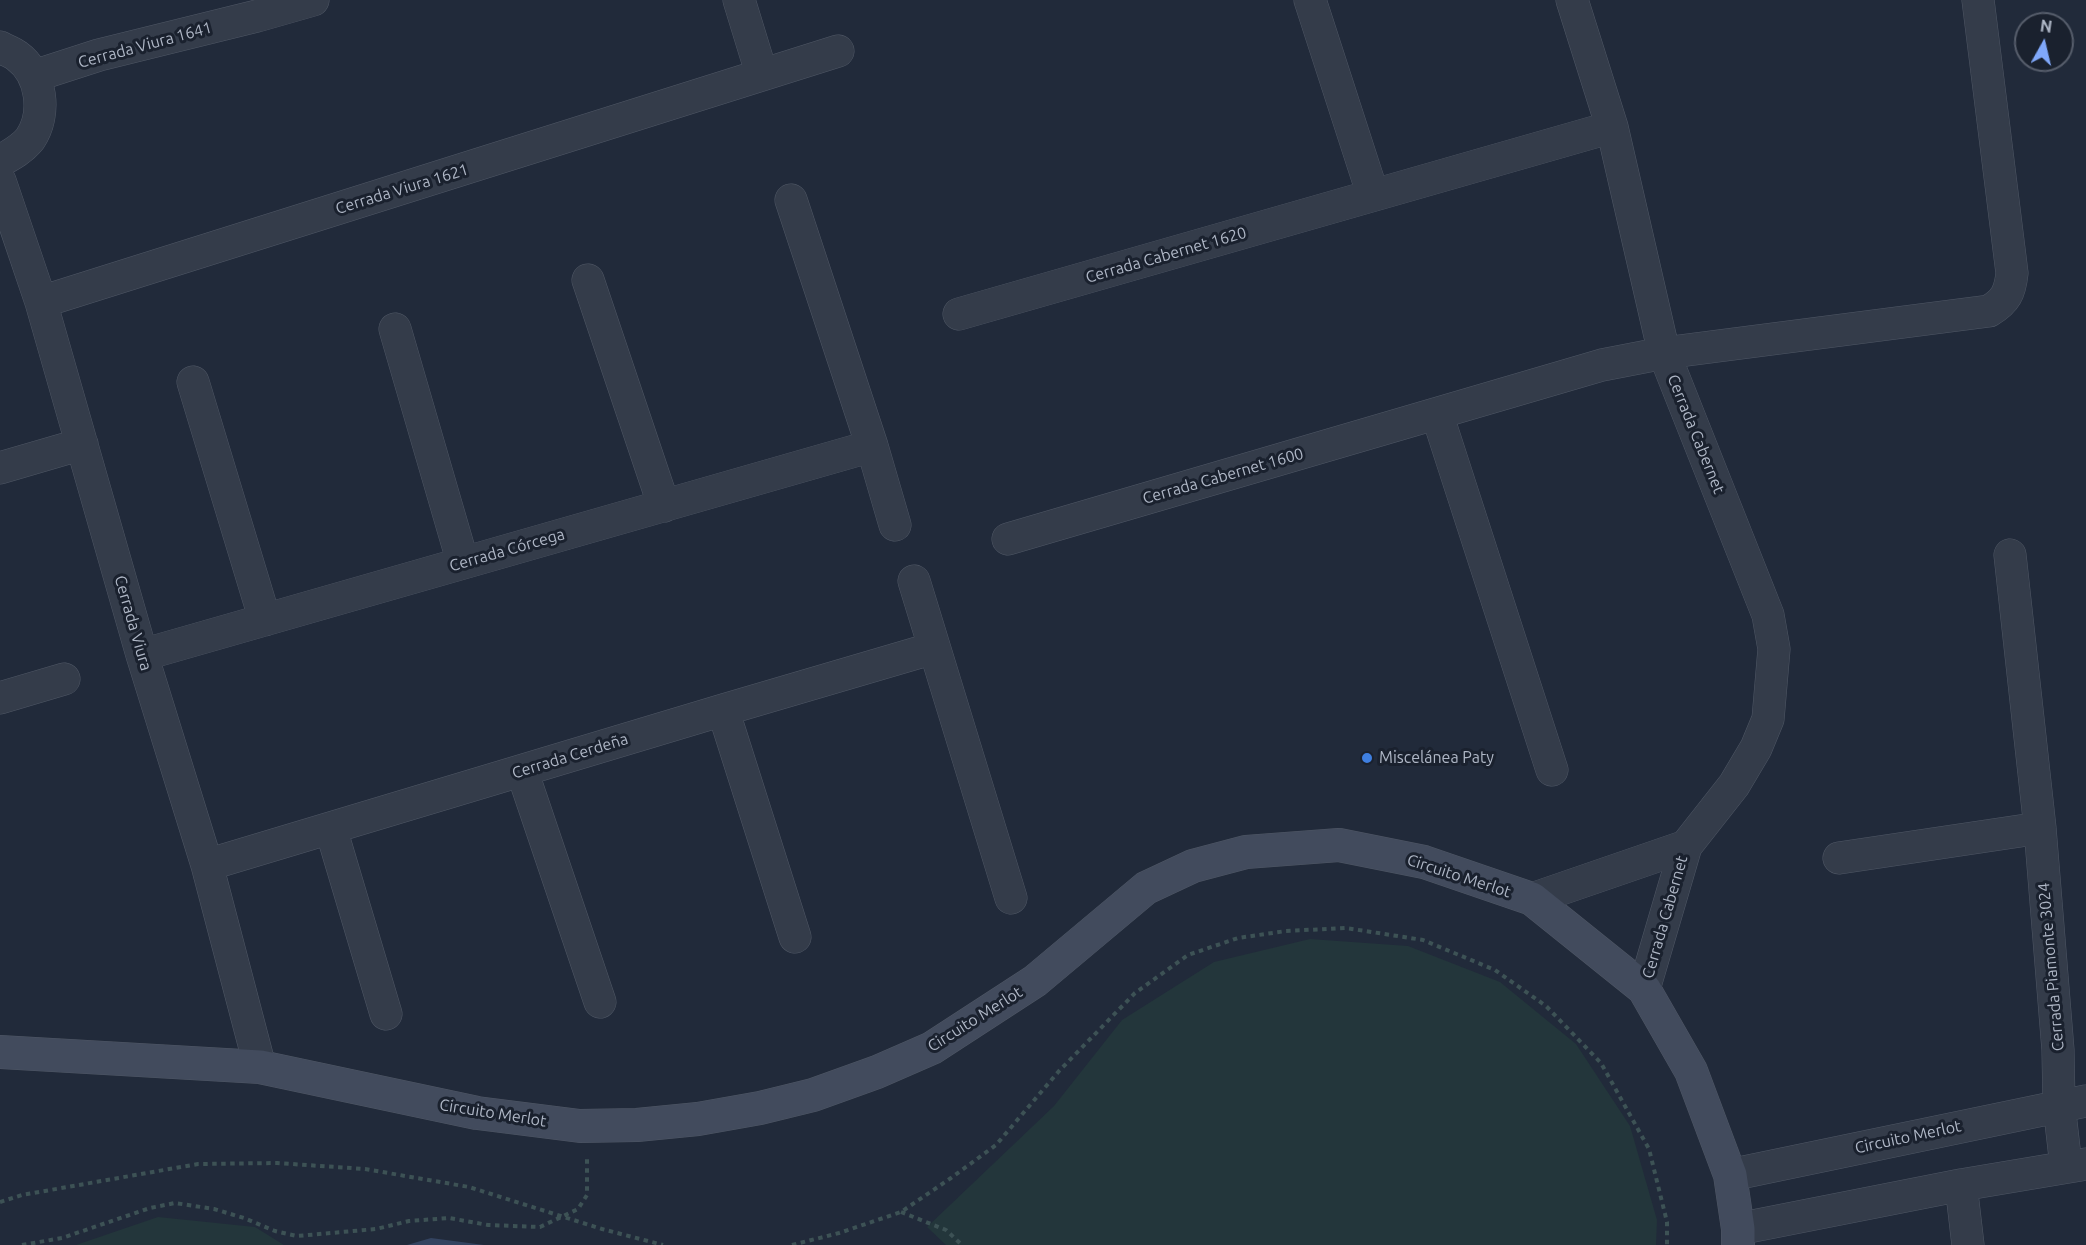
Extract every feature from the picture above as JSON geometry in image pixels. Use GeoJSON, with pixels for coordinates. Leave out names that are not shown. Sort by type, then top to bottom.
{"type":"FeatureCollection","features":[{"type":"Feature","properties":{"kind":"street","name":"Cerrada Viura 1641"},"geometry":{"type":"LineString","coordinates":[[34,76],[254,8],[313,0]]}},
{"type":"Feature","properties":{"kind":"street"},"geometry":{"type":"LineString","coordinates":[[739,0],[762,75]]}},
{"type":"Feature","properties":{"kind":"street"},"geometry":{"type":"LineString","coordinates":[[1310,0],[1373,195]]}},
{"type":"Feature","properties":{"kind":"street","name":"Cerrada Cabernet"},"geometry":{"type":"LineString","coordinates":[[1572,0],[1612,127],[1664,353],[1768,615],[1774,649],[1767,719],[1756,748],[1734,785],[1686,846],[1644,989]]}},
{"type":"Feature","properties":{"kind":"street","name":"Cerrada Cabernet 1600"},"geometry":{"type":"LineString","coordinates":[[1008,539],[1602,365],[1664,353],[1989,311],[2007,298],[2012,273],[1978,0]]}},
{"type":"Feature","properties":{"kind":"street"},"geometry":{"type":"LineString","coordinates":[[0,47],[18,56],[34,76],[40,97],[39,119],[30,139],[14,154],[0,161]]}},
{"type":"Feature","properties":{"kind":"street","name":"Cerrada Viura 1621"},"geometry":{"type":"LineString","coordinates":[[41,302],[838,51]]}},
{"type":"Feature","properties":{"kind":"street","name":"Cerrada Cabernet 1620"},"geometry":{"type":"LineString","coordinates":[[959,314],[1612,127]]}},
{"type":"Feature","properties":{"kind":"street","name":"Cerrada Viura"},"geometry":{"type":"LineString","coordinates":[[0,181],[41,302],[142,655],[207,866],[260,1067]]}},
{"type":"Feature","properties":{"kind":"street"},"geometry":{"type":"LineString","coordinates":[[791,200],[872,446],[895,525]]}},
{"type":"Feature","properties":{"kind":"street"},"geometry":{"type":"LineString","coordinates":[[588,280],[664,506]]}},
{"type":"Feature","properties":{"kind":"street"},"geometry":{"type":"LineString","coordinates":[[395,329],[463,563]]}},
{"type":"Feature","properties":{"kind":"street"},"geometry":{"type":"LineString","coordinates":[[193,382],[265,620]]}},
{"type":"Feature","properties":{"kind":"street"},"geometry":{"type":"LineString","coordinates":[[1437,414],[1552,770]]}},
{"type":"Feature","properties":{"kind":"street"},"geometry":{"type":"LineString","coordinates":[[0,468],[82,444]]}},
{"type":"Feature","properties":{"kind":"street","name":"Cerrada Córcega"},"geometry":{"type":"LineString","coordinates":[[142,655],[872,446]]}},
{"type":"Feature","properties":{"kind":"street","name":"Cerrada Piamonte 3024"},"geometry":{"type":"LineString","coordinates":[[2010,555],[2040,828],[2058,1050],[2073,1103],[2076,1165]]}},
{"type":"Feature","properties":{"kind":"street"},"geometry":{"type":"LineString","coordinates":[[914,581],[1011,898]]}},
{"type":"Feature","properties":{"kind":"street","name":"Cerrada Cerdeña"},"geometry":{"type":"LineString","coordinates":[[207,866],[934,648]]}},
{"type":"Feature","properties":{"kind":"street"},"geometry":{"type":"LineString","coordinates":[[0,698],[64,679]]}},
{"type":"Feature","properties":{"kind":"street"},"geometry":{"type":"LineString","coordinates":[[723,710],[795,937]]}},
{"type":"Feature","properties":{"kind":"street"},"geometry":{"type":"LineString","coordinates":[[522,771],[600,1002]]}},
{"type":"Feature","properties":{"kind":"street"},"geometry":{"type":"LineString","coordinates":[[1839,858],[2040,828]]}},
{"type":"Feature","properties":{"kind":"street"},"geometry":{"type":"LineString","coordinates":[[331,829],[386,1014]]}},
{"type":"Feature","properties":{"kind":"street","name":"Circuito Merlot"},"geometry":{"type":"LineString","coordinates":[[0,1052],[260,1067],[477,1113],[580,1126],[637,1125],[698,1119],[760,1108],[813,1095],[877,1072],[932,1048],[1035,981],[1146,888],[1193,866],[1246,852],[1339,845],[1424,862],[1532,899],[1644,989],[1691,1071],[1730,1175],[1738,1237],[1961,1185],[2076,1165]]}},
{"type":"Feature","properties":{"kind":"street","name":"Cerrada Cabernet"},"geometry":{"type":"LineString","coordinates":[[1532,899],[1686,846]]}},
{"type":"Feature","properties":{"kind":"street","name":"Circuito Merlot"},"geometry":{"type":"LineString","coordinates":[[1730,1175],[2073,1103]]}},
{"type":"Feature","properties":{"kind":"street"},"geometry":{"type":"LineString","coordinates":[[1961,1185],[1968,1245]]}},
{"type":"Feature","properties":{"kind":"path"},"geometry":{"type":"LineString","coordinates":[[792,1245],[840,1233],[901,1212],[951,1178],[996,1144],[1059,1071],[1135,993],[1188,955],[1238,938],[1286,931],[1346,928],[1423,940],[1495,970],[1546,1006],[1601,1063],[1649,1149],[1667,1222],[1667,1245]]}},
{"type":"Feature","properties":{"kind":"path"},"geometry":{"type":"LineString","coordinates":[[22,1245],[62,1238],[150,1208],[175,1203],[214,1209],[275,1231],[297,1236],[376,1229],[409,1221],[449,1218],[488,1225],[540,1227],[578,1209],[587,1195],[588,1161],[580,1126]]}},
{"type":"Feature","properties":{"kind":"path"},"geometry":{"type":"LineString","coordinates":[[0,1202],[22,1195],[198,1164],[277,1163],[365,1169],[469,1187],[663,1245]]}},
{"type":"Feature","properties":{"kind":"path"},"geometry":{"type":"LineString","coordinates":[[901,1212],[946,1230],[962,1245]]}},
{"type":"Feature","properties":{"kind":"green space"},"geometry":{"type":"Polygon","coordinates":[[[1310,939],[1408,946],[1500,982],[1576,1044],[1630,1126],[1657,1220],[1656,1245],[946,1245],[927,1227],[1054,1106],[1122,1020],[1214,962],[1310,939]]]}},
{"type":"Feature","properties":{"kind":"green space"},"geometry":{"type":"Polygon","coordinates":[[[158,1217],[255,1227],[284,1245],[76,1245],[158,1217]]]}},
{"type":"Feature","properties":{"kind":"water"},"geometry":{"type":"Polygon","coordinates":[[[431,1238],[484,1245],[407,1245],[431,1238]]]}},
{"type":"Feature","properties":{"kind":"place","name":"Miscelánea Paty"},"geometry":{"type":"Point","coordinates":[1367,758]}}]}
